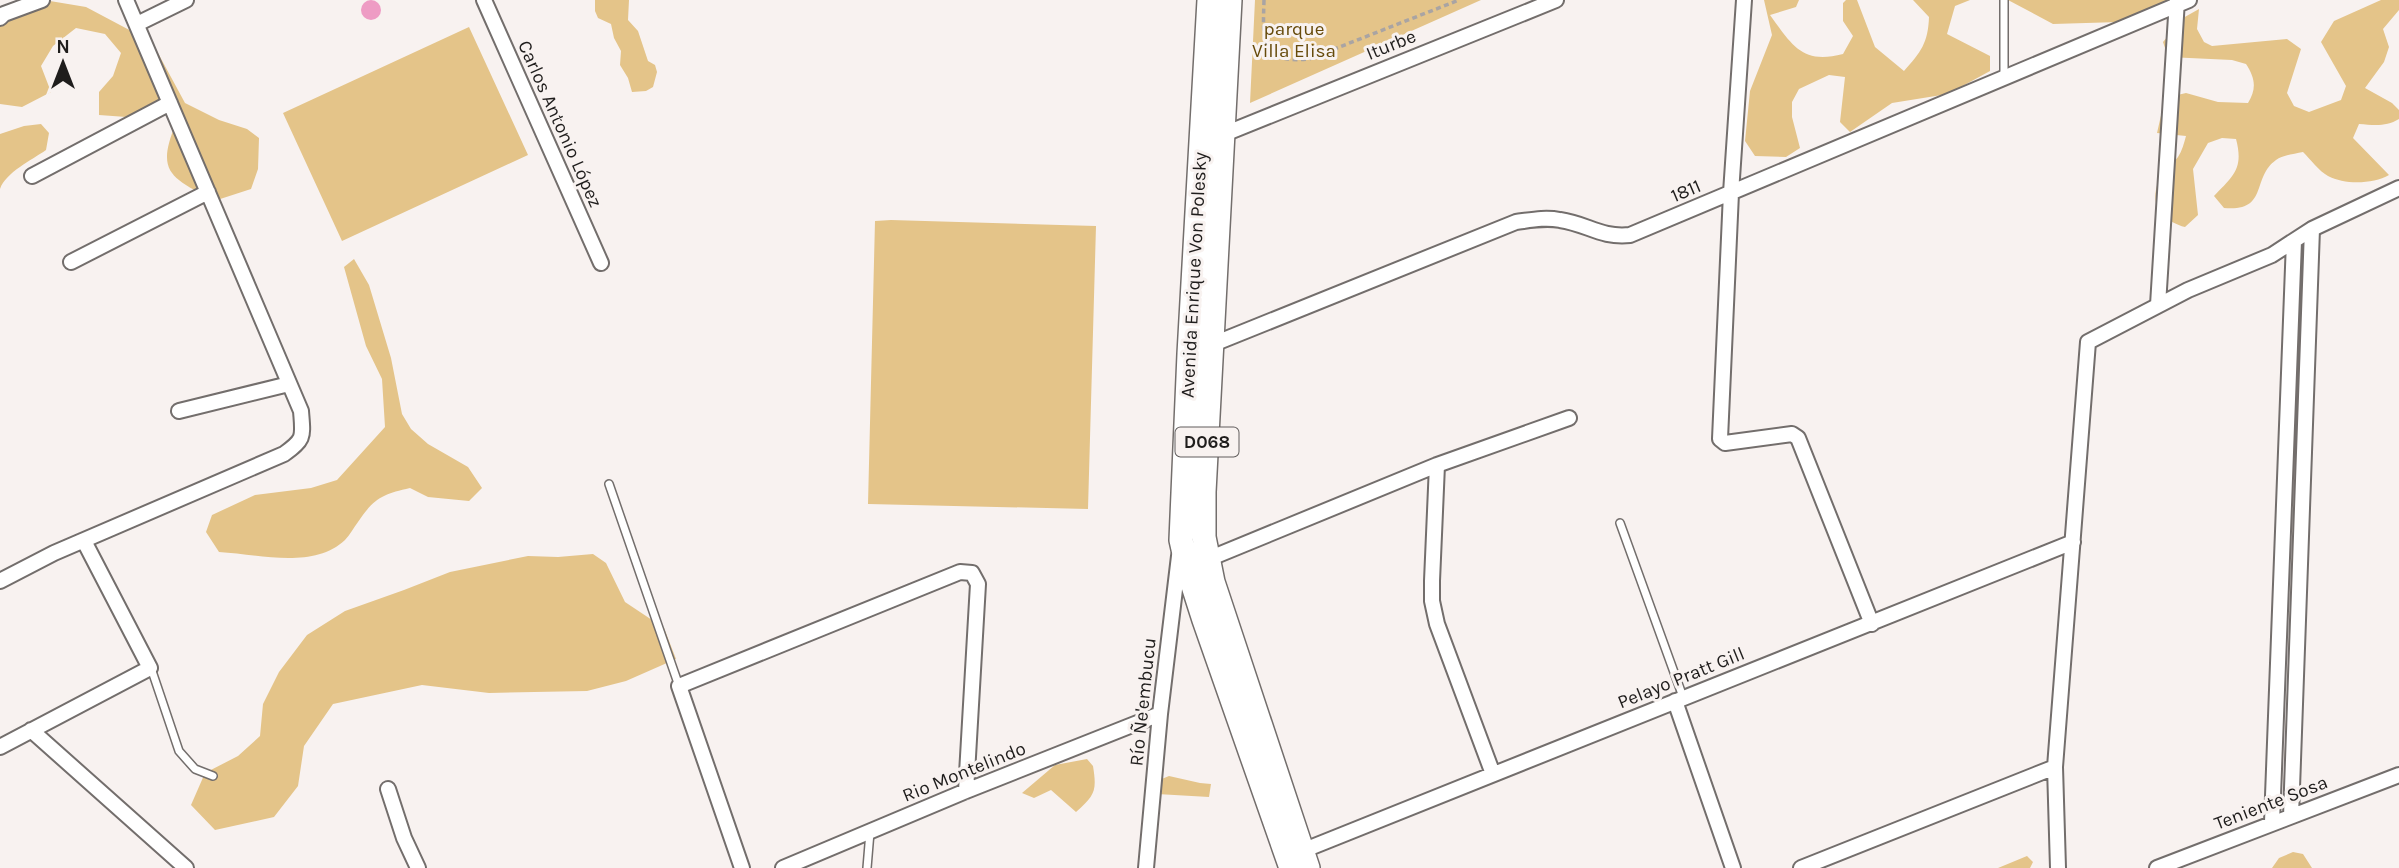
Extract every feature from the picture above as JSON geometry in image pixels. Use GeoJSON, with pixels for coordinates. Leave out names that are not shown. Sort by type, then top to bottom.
{"type":"FeatureCollection","features":[{"type":"Feature","properties":{"kind":"main road","name":"Avenida Enrique Von Polesky"},"geometry":{"type":"LineString","coordinates":[[1209,0],[1181,540],[1197,564],[1301,862]]}},
{"type":"Feature","properties":{"kind":"main road","name":"Avenida Enrique Von Polesky"},"geometry":{"type":"LineString","coordinates":[[1197,564],[1204,537],[1211,344],[1230,0]]}},
{"type":"Feature","properties":{"kind":"street"},"geometry":{"type":"LineString","coordinates":[[0,18],[4,14],[42,0]]}},
{"type":"Feature","properties":{"kind":"street"},"geometry":{"type":"LineString","coordinates":[[0,580],[54,553],[284,454],[299,443],[302,433],[301,411],[126,0]]}},
{"type":"Feature","properties":{"kind":"street"},"geometry":{"type":"LineString","coordinates":[[137,24],[186,0]]}},
{"type":"Feature","properties":{"kind":"street","name":"Carlos Antonio López"},"geometry":{"type":"LineString","coordinates":[[484,0],[601,263]]}},
{"type":"Feature","properties":{"kind":"street","name":"Iturbe"},"geometry":{"type":"LineString","coordinates":[[1202,142],[1556,0]]}},
{"type":"Feature","properties":{"kind":"street"},"geometry":{"type":"LineString","coordinates":[[1744,0],[1731,193],[1720,439],[1725,443],[1792,434],[1798,438],[1872,624]]}},
{"type":"Feature","properties":{"kind":"street"},"geometry":{"type":"LineString","coordinates":[[2158,305],[2181,2]]}},
{"type":"Feature","properties":{"kind":"street","name":"1811"},"geometry":{"type":"LineString","coordinates":[[1189,354],[1516,222],[1539,218],[1562,220],[1613,237],[1630,235],[2181,2]]}},
{"type":"Feature","properties":{"kind":"street"},"geometry":{"type":"LineString","coordinates":[[32,176],[170,103]]}},
{"type":"Feature","properties":{"kind":"street"},"geometry":{"type":"LineString","coordinates":[[2058,868],[2055,767],[2088,342],[2188,290],[2272,255],[2312,229],[2399,188]]}},
{"type":"Feature","properties":{"kind":"street"},"geometry":{"type":"LineString","coordinates":[[71,262],[208,192]]}},
{"type":"Feature","properties":{"kind":"street"},"geometry":{"type":"LineString","coordinates":[[2291,816],[2312,229]]}},
{"type":"Feature","properties":{"kind":"street"},"geometry":{"type":"LineString","coordinates":[[2272,822],[2294,241]]}},
{"type":"Feature","properties":{"kind":"street"},"geometry":{"type":"LineString","coordinates":[[179,411],[289,384]]}},
{"type":"Feature","properties":{"kind":"street"},"geometry":{"type":"LineString","coordinates":[[1197,564],[1437,465],[1569,418]]}},
{"type":"Feature","properties":{"kind":"street"},"geometry":{"type":"LineString","coordinates":[[1437,465],[1432,601],[1437,624],[1493,774]]}},
{"type":"Feature","properties":{"kind":"street","name":"Río Ñe'embucu"},"geometry":{"type":"LineString","coordinates":[[1146,868],[1160,714],[1181,540]]}},
{"type":"Feature","properties":{"kind":"street"},"geometry":{"type":"LineString","coordinates":[[0,747],[150,668],[84,541]]}},
{"type":"Feature","properties":{"kind":"street","name":"Pelayo Pratt Gill"},"geometry":{"type":"LineString","coordinates":[[1301,862],[1493,774],[2073,542]]}},
{"type":"Feature","properties":{"kind":"street"},"geometry":{"type":"LineString","coordinates":[[742,868],[678,686],[960,572],[972,573],[978,584],[966,791]]}},
{"type":"Feature","properties":{"kind":"street"},"geometry":{"type":"LineString","coordinates":[[1679,699],[1733,868]]}},
{"type":"Feature","properties":{"kind":"street","name":"Rio Montelindo"},"geometry":{"type":"LineString","coordinates":[[783,868],[1160,714]]}},
{"type":"Feature","properties":{"kind":"street"},"geometry":{"type":"LineString","coordinates":[[31,730],[186,868]]}},
{"type":"Feature","properties":{"kind":"street"},"geometry":{"type":"LineString","coordinates":[[1801,868],[2055,767]]}},
{"type":"Feature","properties":{"kind":"street","name":"Teniente Sosa"},"geometry":{"type":"LineString","coordinates":[[2157,868],[2399,775]]}},
{"type":"Feature","properties":{"kind":"street"},"geometry":{"type":"LineString","coordinates":[[388,789],[404,838],[418,868]]}},
{"type":"Feature","properties":{"kind":"lane"},"geometry":{"type":"LineString","coordinates":[[2004,0],[2004,78]]}},
{"type":"Feature","properties":{"kind":"lane"},"geometry":{"type":"LineString","coordinates":[[610,484],[678,686]]}},
{"type":"Feature","properties":{"kind":"lane"},"geometry":{"type":"LineString","coordinates":[[1620,523],[1679,699]]}},
{"type":"Feature","properties":{"kind":"lane"},"geometry":{"type":"LineString","coordinates":[[150,668],[179,751],[195,769],[213,776]]}},
{"type":"Feature","properties":{"kind":"lane"},"geometry":{"type":"LineString","coordinates":[[867,868],[870,832]]}},
{"type":"Feature","properties":{"kind":"path"},"geometry":{"type":"LineString","coordinates":[[1264,0],[1263,33],[1267,46],[1273,54],[1284,60],[1308,59],[1459,0]]}},
{"type":"Feature","properties":{"kind":"green space"},"geometry":{"type":"Polygon","coordinates":[[[595,0],[629,0],[628,20],[638,31],[648,61],[655,65],[657,72],[653,87],[646,91],[632,92],[620,65],[621,51],[611,24],[598,18],[595,0]]]}},
{"type":"Feature","properties":{"kind":"green space","name":"parque Villa Elisa"},"geometry":{"type":"Polygon","coordinates":[[[1255,0],[1481,0],[1250,103],[1255,0]]]}},
{"type":"Feature","properties":{"kind":"green space"},"geometry":{"type":"Polygon","coordinates":[[[1764,0],[1799,0],[1796,7],[1770,15],[1799,50],[1817,57],[1829,57],[1843,54],[1853,36],[1843,21],[1843,3],[1846,0],[1857,0],[1875,47],[1904,71],[1922,47],[1927,34],[1929,17],[1913,0],[1970,0],[1955,6],[1947,34],[1990,56],[1990,71],[1948,94],[1892,103],[1850,132],[1840,122],[1845,77],[1829,75],[1799,89],[1792,102],[1792,117],[1800,148],[1786,157],[1755,156],[1745,141],[1750,91],[1772,35],[1764,0]]]}},
{"type":"Feature","properties":{"kind":"green space"},"geometry":{"type":"Polygon","coordinates":[[[2008,0],[2171,0],[2163,7],[2119,22],[2053,24],[2008,0]]]}},
{"type":"Feature","properties":{"kind":"green space"},"geometry":{"type":"Polygon","coordinates":[[[2381,0],[2399,0],[2399,10],[2383,29],[2389,47],[2384,62],[2365,88],[2392,103],[2399,110],[2399,119],[2385,124],[2359,124],[2353,138],[2389,175],[2367,182],[2342,181],[2325,174],[2303,152],[2292,154],[2279,158],[2268,167],[2258,192],[2248,205],[2224,208],[2214,196],[2235,171],[2239,158],[2236,139],[2222,138],[2208,143],[2193,169],[2198,215],[2185,227],[2160,212],[2155,199],[2158,183],[2179,155],[2186,136],[2157,133],[2165,98],[2186,93],[2218,102],[2248,103],[2254,88],[2246,64],[2232,60],[2168,57],[2163,42],[2183,18],[2199,9],[2197,29],[2204,42],[2212,46],[2287,39],[2301,49],[2287,93],[2294,106],[2309,112],[2341,100],[2346,86],[2321,42],[2334,21],[2381,0]]]}},
{"type":"Feature","properties":{"kind":"green space"},"geometry":{"type":"Polygon","coordinates":[[[50,1],[86,7],[152,42],[185,103],[219,120],[247,129],[259,138],[258,169],[251,189],[214,201],[178,179],[168,164],[167,153],[176,123],[169,111],[140,118],[99,115],[99,92],[113,76],[121,53],[105,34],[76,28],[53,46],[41,66],[51,92],[22,107],[0,104],[0,21],[10,12],[50,1]]]}},
{"type":"Feature","properties":{"kind":"green space"},"geometry":{"type":"Polygon","coordinates":[[[469,27],[528,155],[342,241],[283,113],[469,27]]]}},
{"type":"Feature","properties":{"kind":"green space"},"geometry":{"type":"Polygon","coordinates":[[[41,124],[49,133],[46,150],[13,172],[0,189],[0,134],[41,124]]]}},
{"type":"Feature","properties":{"kind":"green space"},"geometry":{"type":"Polygon","coordinates":[[[875,221],[1096,226],[1088,509],[868,504],[875,221]]]}},
{"type":"Feature","properties":{"kind":"green space"},"geometry":{"type":"Polygon","coordinates":[[[354,259],[369,285],[391,358],[402,414],[411,429],[428,444],[468,467],[482,488],[469,501],[428,497],[410,488],[393,492],[369,507],[345,540],[317,555],[285,558],[219,552],[206,532],[212,515],[255,495],[311,488],[337,480],[385,427],[382,379],[366,346],[344,267],[354,259]]]}},
{"type":"Feature","properties":{"kind":"green space"},"geometry":{"type":"Polygon","coordinates":[[[2302,278],[2286,802],[2283,802],[2302,278]]]}},
{"type":"Feature","properties":{"kind":"green space"},"geometry":{"type":"Polygon","coordinates":[[[593,554],[606,563],[625,602],[664,628],[676,659],[626,681],[587,691],[489,693],[422,685],[333,704],[304,746],[298,786],[274,817],[215,830],[191,805],[205,773],[238,756],[260,736],[263,704],[279,672],[307,635],[345,611],[450,572],[528,556],[593,554]]]}},
{"type":"Feature","properties":{"kind":"green space"},"geometry":{"type":"Polygon","coordinates":[[[1087,759],[1093,766],[1093,792],[1076,812],[1051,790],[1034,798],[1022,793],[1055,765],[1087,759]]]}},
{"type":"Feature","properties":{"kind":"green space"},"geometry":{"type":"Polygon","coordinates":[[[1169,776],[1211,784],[1209,797],[1157,794],[1157,781],[1169,776]]]}},
{"type":"Feature","properties":{"kind":"green space"},"geometry":{"type":"Polygon","coordinates":[[[2293,852],[2303,854],[2312,868],[2272,868],[2279,858],[2293,852]]]}},
{"type":"Feature","properties":{"kind":"green space"},"geometry":{"type":"Polygon","coordinates":[[[2027,856],[2033,862],[2030,868],[1998,868],[2027,856]]]}},
{"type":"Feature","properties":{"kind":"shaded area"},"geometry":{"type":"Polygon","coordinates":[[[371,0],[378,3],[381,10],[378,17],[371,20],[364,17],[361,10],[364,3],[371,0]]]}}]}
